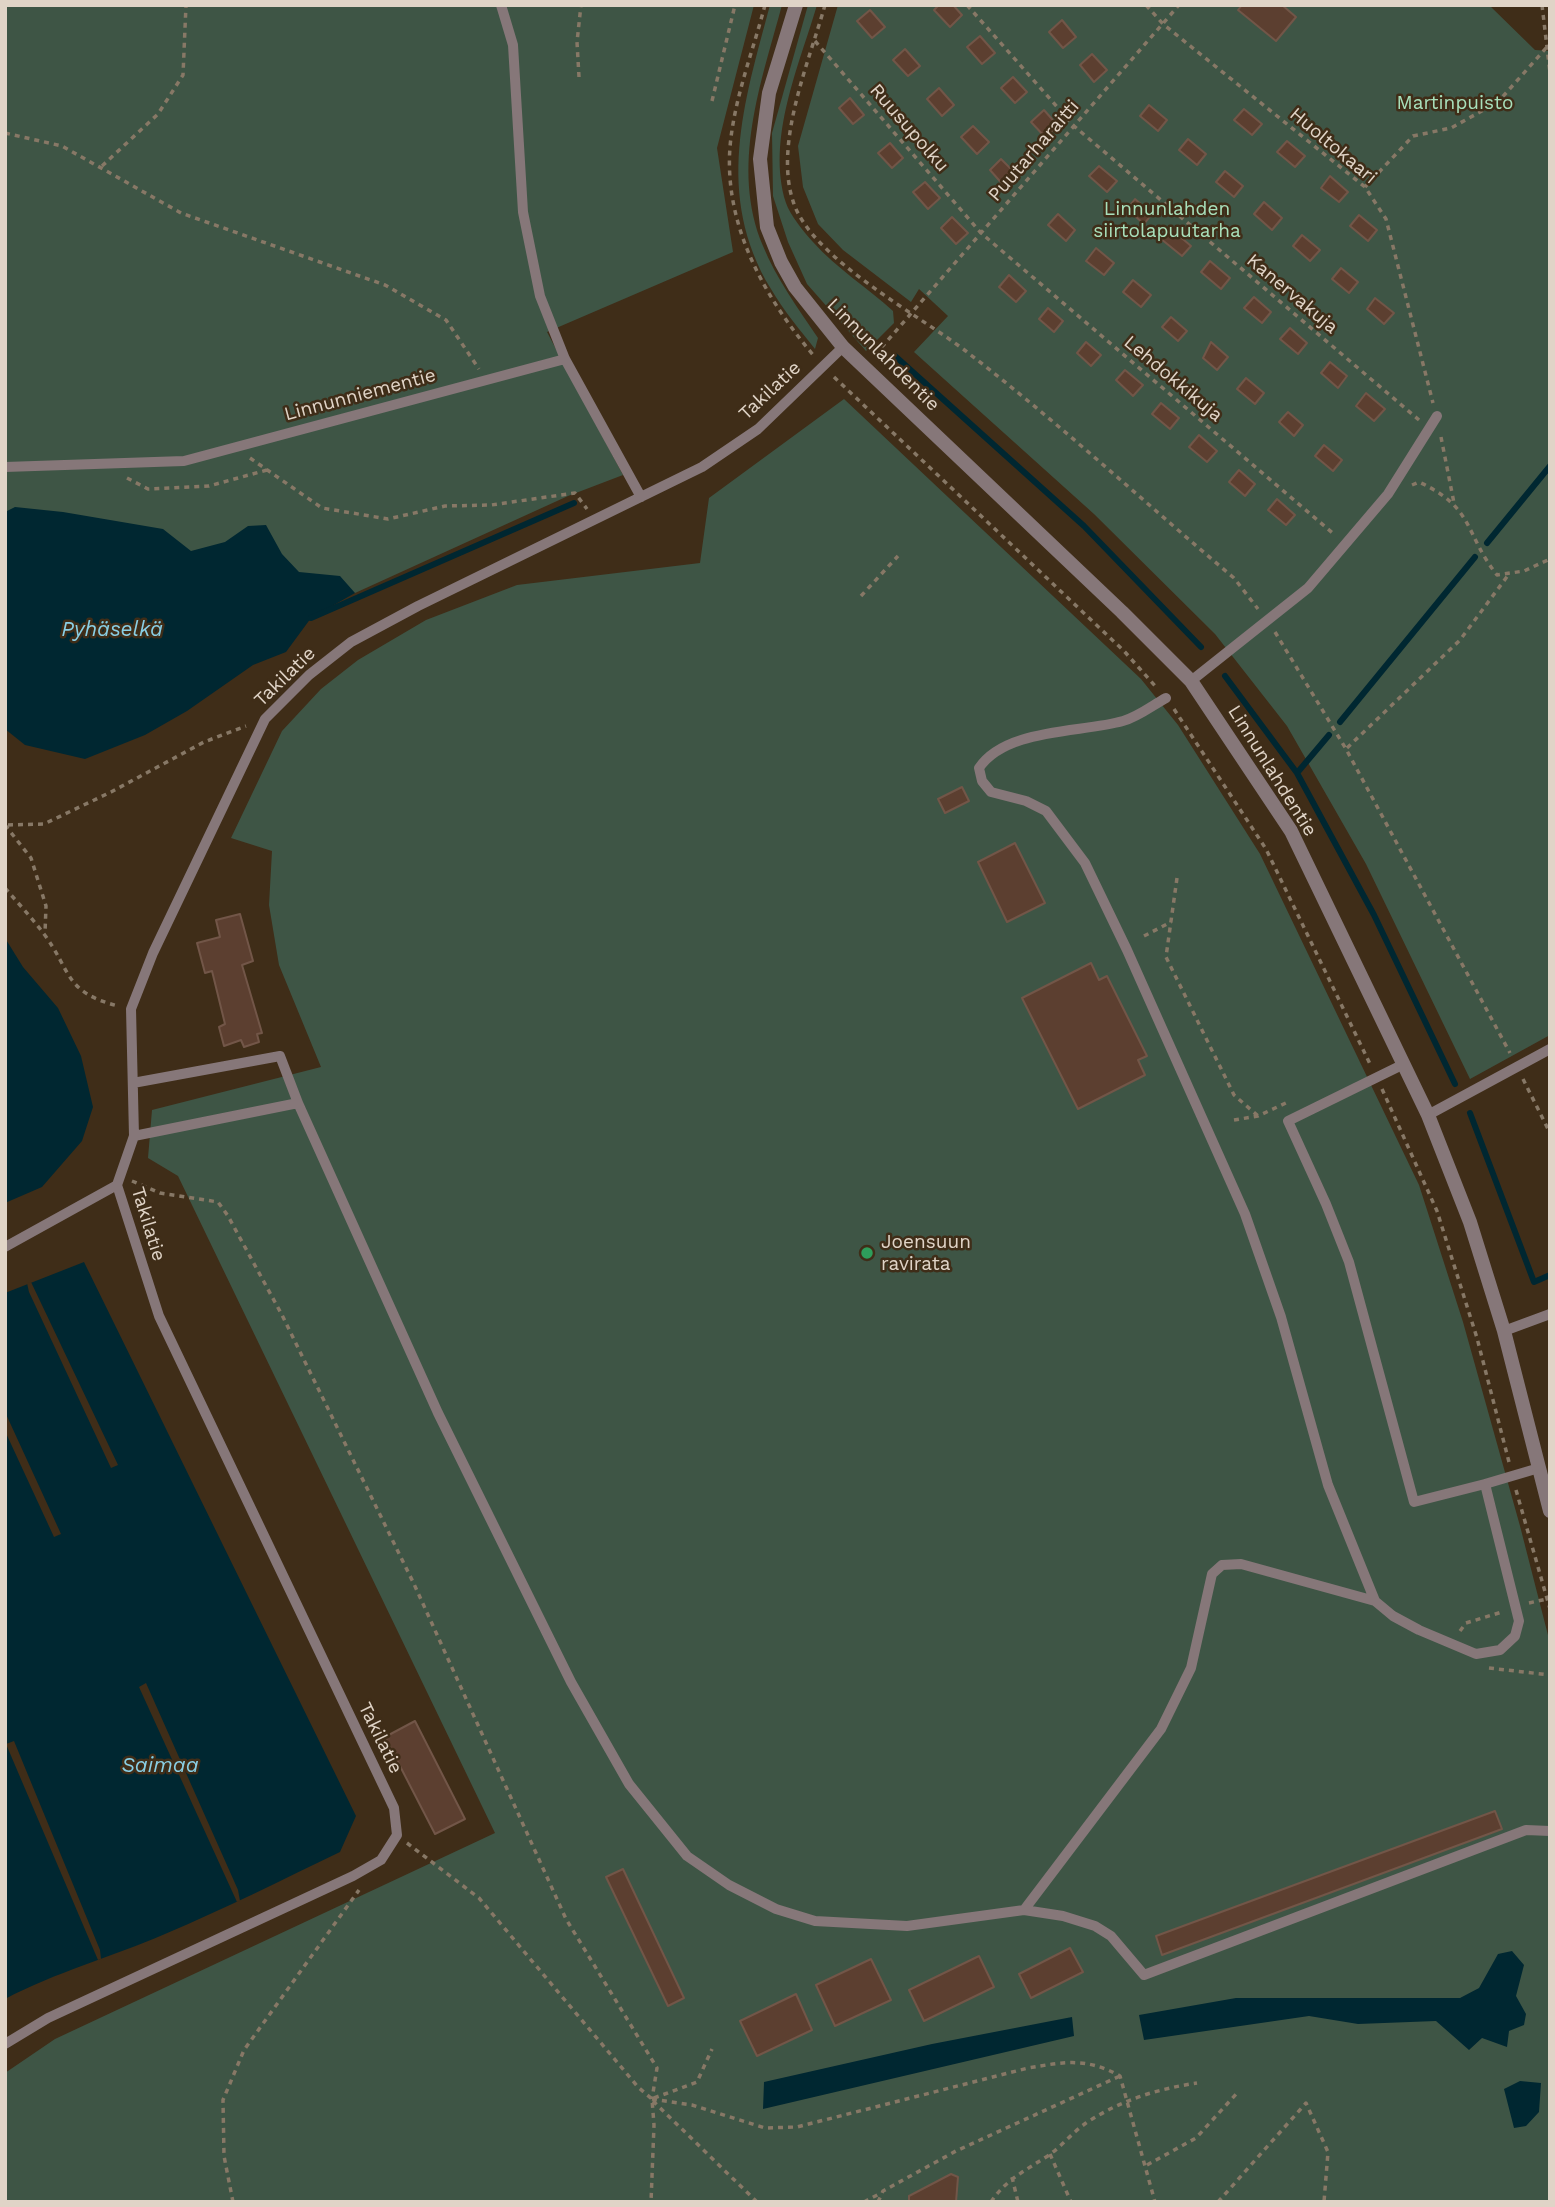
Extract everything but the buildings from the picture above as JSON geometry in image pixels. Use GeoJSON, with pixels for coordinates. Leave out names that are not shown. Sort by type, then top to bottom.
{"type":"FeatureCollection","features":[{"type":"Feature","properties":{"kind":"street","name":"Linnunlahdentie"},"geometry":{"type":"LineString","coordinates":[[796,5],[769,93],[760,159],[767,227],[781,262],[795,287],[843,347],[1191,681],[1291,831],[1428,1115],[1470,1222],[1504,1331],[1550,1511]]}},
{"type":"Feature","properties":{"kind":"lane"},"geometry":{"type":"LineString","coordinates":[[501,5],[513,45],[523,212],[540,296],[565,359],[641,497]]}},
{"type":"Feature","properties":{"kind":"lane","name":"Takilatie"},"geometry":{"type":"LineString","coordinates":[[397,1835],[394,1808],[159,1316],[119,1181],[134,1136],[131,1009],[153,953],[265,719],[309,675],[351,642],[702,467],[758,429],[843,347]]}},
{"type":"Feature","properties":{"kind":"lane","name":"Linnunniementie"},"geometry":{"type":"LineString","coordinates":[[5,467],[184,461],[565,359]]}},
{"type":"Feature","properties":{"kind":"lane"},"geometry":{"type":"LineString","coordinates":[[1191,681],[1308,588],[1388,494],[1437,416]]}},
{"type":"Feature","properties":{"kind":"lane"},"geometry":{"type":"LineString","coordinates":[[1166,698],[1126,720],[1034,735],[1013,744],[984,761],[979,768],[982,781],[991,792],[1008,799],[1026,801],[1046,811],[1085,863],[1127,950],[1245,1214],[1281,1317],[1328,1485],[1376,1601]]}},
{"type":"Feature","properties":{"kind":"lane"},"geometry":{"type":"LineString","coordinates":[[1428,1115],[1518,1069],[1550,1049]]}},
{"type":"Feature","properties":{"kind":"lane"},"geometry":{"type":"LineString","coordinates":[[133,1083],[280,1056],[298,1103],[438,1413],[571,1682],[629,1784],[687,1856],[752,1897],[776,1909],[815,1921],[907,1926],[1024,1910],[1063,1916],[1095,1926],[1111,1936],[1144,1975],[1525,1830],[1550,1831]]}},
{"type":"Feature","properties":{"kind":"lane"},"geometry":{"type":"LineString","coordinates":[[1402,1065],[1287,1121],[1349,1262],[1414,1502],[1539,1468]]}},
{"type":"Feature","properties":{"kind":"lane"},"geometry":{"type":"LineString","coordinates":[[134,1136],[298,1103]]}},
{"type":"Feature","properties":{"kind":"lane"},"geometry":{"type":"LineString","coordinates":[[5,1247],[119,1181]]}},
{"type":"Feature","properties":{"kind":"lane"},"geometry":{"type":"LineString","coordinates":[[1504,1331],[1550,1314]]}},
{"type":"Feature","properties":{"kind":"lane"},"geometry":{"type":"LineString","coordinates":[[1024,1910],[1161,1729],[1191,1668],[1212,1574],[1222,1565],[1241,1564],[1376,1601],[1393,1616],[1476,1654],[1500,1650],[1515,1636],[1519,1621],[1485,1484]]}},
{"type":"Feature","properties":{"kind":"lane"},"geometry":{"type":"LineString","coordinates":[[5,2043],[48,2018],[381,1860],[397,1835]]}},
{"type":"Feature","properties":{"kind":"path"},"geometry":{"type":"LineString","coordinates":[[102,166],[158,114],[183,75],[186,5]]}},
{"type":"Feature","properties":{"kind":"path"},"geometry":{"type":"LineString","coordinates":[[579,77],[577,42],[581,5]]}},
{"type":"Feature","properties":{"kind":"path"},"geometry":{"type":"LineString","coordinates":[[712,101],[735,5]]}},
{"type":"Feature","properties":{"kind":"path"},"geometry":{"type":"LineString","coordinates":[[765,5],[740,97],[730,147],[733,201],[754,269],[782,318],[822,366],[1124,651],[1166,698],[1266,849],[1377,1077],[1437,1211],[1478,1338],[1512,1476],[1550,1609]]}},
{"type":"Feature","properties":{"kind":"path"},"geometry":{"type":"LineString","coordinates":[[825,5],[787,156],[793,202],[818,241],[910,314],[966,351],[1234,578],[1269,621],[1346,749],[1550,1133]]}},
{"type":"Feature","properties":{"kind":"path","name":"Kanervakuja"},"geometry":{"type":"LineString","coordinates":[[967,5],[1074,127],[1429,429]]}},
{"type":"Feature","properties":{"kind":"path","name":"Huoltokaari"},"geometry":{"type":"LineString","coordinates":[[1146,5],[1163,24],[1365,187],[1386,219],[1437,416],[1454,503]]}},
{"type":"Feature","properties":{"kind":"path","name":"Puutarharaitti"},"geometry":{"type":"LineString","coordinates":[[864,367],[1179,5]]}},
{"type":"Feature","properties":{"kind":"path"},"geometry":{"type":"LineString","coordinates":[[1542,5],[1550,73]]}},
{"type":"Feature","properties":{"kind":"path","name":"Ruusupolku"},"geometry":{"type":"LineString","coordinates":[[815,41],[981,233]]}},
{"type":"Feature","properties":{"kind":"path"},"geometry":{"type":"LineString","coordinates":[[1365,187],[1413,136],[1451,128],[1498,102],[1547,47]]}},
{"type":"Feature","properties":{"kind":"path"},"geometry":{"type":"LineString","coordinates":[[5,132],[62,146],[102,166],[181,213],[385,285],[446,320],[486,380]]}},
{"type":"Feature","properties":{"kind":"path","name":"Lehdokkikuja"},"geometry":{"type":"LineString","coordinates":[[981,233],[1347,545]]}},
{"type":"Feature","properties":{"kind":"path"},"geometry":{"type":"LineString","coordinates":[[234,447],[322,508],[388,519],[445,506],[491,505],[575,493],[594,520]]}},
{"type":"Feature","properties":{"kind":"path"},"geometry":{"type":"LineString","coordinates":[[101,464],[148,489],[209,486],[267,470]]}},
{"type":"Feature","properties":{"kind":"path"},"geometry":{"type":"LineString","coordinates":[[1388,494],[1419,482],[1443,493],[1463,512],[1481,554],[1497,575],[1524,571],[1550,559]]}},
{"type":"Feature","properties":{"kind":"path"},"geometry":{"type":"LineString","coordinates":[[861,596],[898,556]]}},
{"type":"Feature","properties":{"kind":"path"},"geometry":{"type":"LineString","coordinates":[[1346,749],[1460,640],[1509,574]]}},
{"type":"Feature","properties":{"kind":"path"},"geometry":{"type":"LineString","coordinates":[[7,825],[44,824],[204,742],[265,719]]}},
{"type":"Feature","properties":{"kind":"path"},"geometry":{"type":"LineString","coordinates":[[7,825],[31,858],[46,906],[45,935]]}},
{"type":"Feature","properties":{"kind":"path"},"geometry":{"type":"LineString","coordinates":[[1177,878],[1166,957],[1234,1095],[1258,1116]]}},
{"type":"Feature","properties":{"kind":"path"},"geometry":{"type":"LineString","coordinates":[[5,888],[45,935],[72,983],[95,1000],[131,1009]]}},
{"type":"Feature","properties":{"kind":"path"},"geometry":{"type":"LineString","coordinates":[[1144,936],[1171,922]]}},
{"type":"Feature","properties":{"kind":"path"},"geometry":{"type":"LineString","coordinates":[[1234,1120],[1248,1119]]}},
{"type":"Feature","properties":{"kind":"path"},"geometry":{"type":"LineString","coordinates":[[119,1181],[160,1193],[218,1202],[282,1315],[414,1584],[566,1919],[657,2068],[652,2099],[654,2125],[651,2202]]}},
{"type":"Feature","properties":{"kind":"path"},"geometry":{"type":"LineString","coordinates":[[1452,1645],[1466,1623],[1547,1598]]}},
{"type":"Feature","properties":{"kind":"path"},"geometry":{"type":"LineString","coordinates":[[397,1835],[479,1898],[630,2078],[757,2202]]}},
{"type":"Feature","properties":{"kind":"path"},"geometry":{"type":"LineString","coordinates":[[233,2202],[223,2155],[223,2101],[244,2050],[381,1860]]}},
{"type":"Feature","properties":{"kind":"path"},"geometry":{"type":"LineString","coordinates":[[652,2099],[697,2082],[712,2049]]}},
{"type":"Feature","properties":{"kind":"path"},"geometry":{"type":"LineString","coordinates":[[652,2099],[692,2105],[765,2128],[824,2121],[869,2107],[1062,2062],[1089,2062],[1120,2076],[1156,2202]]}},
{"type":"Feature","properties":{"kind":"path"},"geometry":{"type":"LineString","coordinates":[[864,2202],[956,2151],[1120,2076]]}},
{"type":"Feature","properties":{"kind":"path"},"geometry":{"type":"LineString","coordinates":[[991,2202],[1002,2185],[1050,2154],[1086,2123],[1128,2099],[1158,2089],[1197,2083]]}},
{"type":"Feature","properties":{"kind":"path"},"geometry":{"type":"LineString","coordinates":[[1147,2165],[1196,2138],[1238,2092]]}},
{"type":"Feature","properties":{"kind":"path"},"geometry":{"type":"LineString","coordinates":[[1218,2202],[1306,2103],[1328,2152],[1324,2202]]}},
{"type":"Feature","properties":{"kind":"path"},"geometry":{"type":"LineString","coordinates":[[1050,2154],[1071,2202]]}},
{"type":"Feature","properties":{"kind":"path"},"geometry":{"type":"LineString","coordinates":[[1012,2177],[1018,2202]]}},
{"type":"Feature","properties":{"kind":"path"},"geometry":{"type":"LineString","coordinates":[[878,2202],[883,2191]]}},
{"type":"Feature","properties":{"kind":"green space"},"geometry":{"type":"Polygon","coordinates":[[[5,5],[754,5],[717,148],[733,252],[547,332],[623,475],[568,496],[355,593],[312,589],[249,570],[5,512],[5,5]]]}},
{"type":"Feature","properties":{"kind":"green space"},"geometry":{"type":"Polygon","coordinates":[[[770,5],[782,5],[752,125],[749,186],[753,216],[763,246],[781,282],[818,338],[815,349],[771,289],[754,254],[743,219],[739,148],[751,77],[770,5]]]}},
{"type":"Feature","properties":{"kind":"green space"},"geometry":{"type":"Polygon","coordinates":[[[808,5],[817,5],[787,103],[782,128],[781,179],[788,208],[822,252],[893,311],[894,323],[866,351],[807,284],[788,242],[773,196],[772,133],[808,5]]]}},
{"type":"Feature","properties":{"kind":"green space"},"geometry":{"type":"Polygon","coordinates":[[[838,5],[1489,5],[1535,50],[1550,51],[1550,1035],[1470,1079],[1366,864],[1287,726],[1215,634],[1094,514],[914,352],[948,316],[919,289],[911,302],[843,250],[818,224],[803,187],[798,146],[838,5]]]}},
{"type":"Feature","properties":{"kind":"green space","name":"Joensuun ravirata"},"geometry":{"type":"Polygon","coordinates":[[[844,399],[1141,679],[1178,725],[1260,854],[1419,1185],[1463,1322],[1550,1643],[1550,2202],[5,2202],[5,2073],[55,2039],[495,1833],[178,1176],[148,1158],[152,1110],[321,1067],[279,965],[269,905],[272,851],[231,838],[282,731],[321,689],[358,660],[426,620],[517,585],[700,563],[709,498],[844,399]]]}},
{"type":"Feature","properties":{"kind":"water","name":"Pyhäselkä"},"geometry":{"type":"Polygon","coordinates":[[[15,507],[63,512],[163,529],[191,551],[225,542],[248,526],[266,525],[282,554],[299,572],[340,576],[355,593],[311,618],[286,652],[253,665],[187,711],[145,735],[85,759],[25,745],[5,729],[5,512],[15,507]]]}},
{"type":"Feature","properties":{"kind":"water"},"geometry":{"type":"Polygon","coordinates":[[[5,938],[23,967],[58,1008],[81,1056],[93,1107],[82,1141],[42,1187],[5,1203],[5,938]]]}},
{"type":"Feature","properties":{"kind":"water","name":"Saimaa"},"geometry":{"type":"Polygon","coordinates":[[[84,1262],[356,1816],[340,1852],[187,1924],[5,1999],[5,1293],[84,1262]]]}},
{"type":"Feature","properties":{"kind":"water"},"geometry":{"type":"Polygon","coordinates":[[[1512,1951],[1524,1965],[1516,1996],[1526,2014],[1524,2025],[1509,2031],[1507,2047],[1482,2038],[1469,2050],[1436,2021],[1358,2024],[1309,2016],[1144,2040],[1139,2015],[1236,1998],[1460,1998],[1479,1988],[1498,1954],[1512,1951]]]}},
{"type":"Feature","properties":{"kind":"water"},"geometry":{"type":"Polygon","coordinates":[[[1072,2017],[1074,2036],[763,2109],[764,2082],[932,2044],[1072,2017]]]}},
{"type":"Feature","properties":{"kind":"water"},"geometry":{"type":"Polygon","coordinates":[[[1520,2081],[1541,2083],[1539,2112],[1526,2126],[1514,2128],[1504,2089],[1520,2081]]]}},
{"type":"Feature","properties":{"kind":"pier"},"geometry":{"type":"Polygon","coordinates":[[[31,1282],[118,1465],[111,1468],[29,1292],[27,1283],[31,1282]]]}},
{"type":"Feature","properties":{"kind":"pier"},"geometry":{"type":"Polygon","coordinates":[[[5,1412],[61,1534],[54,1537],[5,1431],[5,1412]]]}},
{"type":"Feature","properties":{"kind":"pier"},"geometry":{"type":"Polygon","coordinates":[[[146,1683],[238,1890],[240,1901],[237,1902],[139,1687],[146,1683]]]}},
{"type":"Feature","properties":{"kind":"pier"},"geometry":{"type":"Polygon","coordinates":[[[14,1741],[100,1950],[101,1959],[98,1960],[6,1744],[14,1741]]]}},
{"type":"Feature","properties":{"kind":"waterway"},"geometry":{"type":"LineString","coordinates":[[895,356],[1084,526],[1201,647]]}},
{"type":"Feature","properties":{"kind":"waterway"},"geometry":{"type":"LineString","coordinates":[[1487,543],[1550,466]]}},
{"type":"Feature","properties":{"kind":"waterway"},"geometry":{"type":"LineString","coordinates":[[311,618],[574,503]]}},
{"type":"Feature","properties":{"kind":"waterway"},"geometry":{"type":"LineString","coordinates":[[1340,722],[1475,557]]}},
{"type":"Feature","properties":{"kind":"waterway"},"geometry":{"type":"LineString","coordinates":[[1225,676],[1297,773],[1329,735]]}},
{"type":"Feature","properties":{"kind":"waterway"},"geometry":{"type":"LineString","coordinates":[[1297,773],[1374,915],[1455,1084]]}},
{"type":"Feature","properties":{"kind":"waterway"},"geometry":{"type":"LineString","coordinates":[[1470,1113],[1534,1282],[1550,1275]]}},
{"type":"Feature","properties":{"kind":"place","name":"Joensuun ravirata"},"geometry":{"type":"Point","coordinates":[867,1253]}},
{"type":"Feature","properties":{"kind":"park label","name":"Martinpuisto"},"geometry":{"type":"Point","coordinates":[1455,103]}},
{"type":"Feature","properties":{"kind":"park label","name":"Linnunlahden siirtolapuutarha"},"geometry":{"type":"Point","coordinates":[1167,220]}}]}
